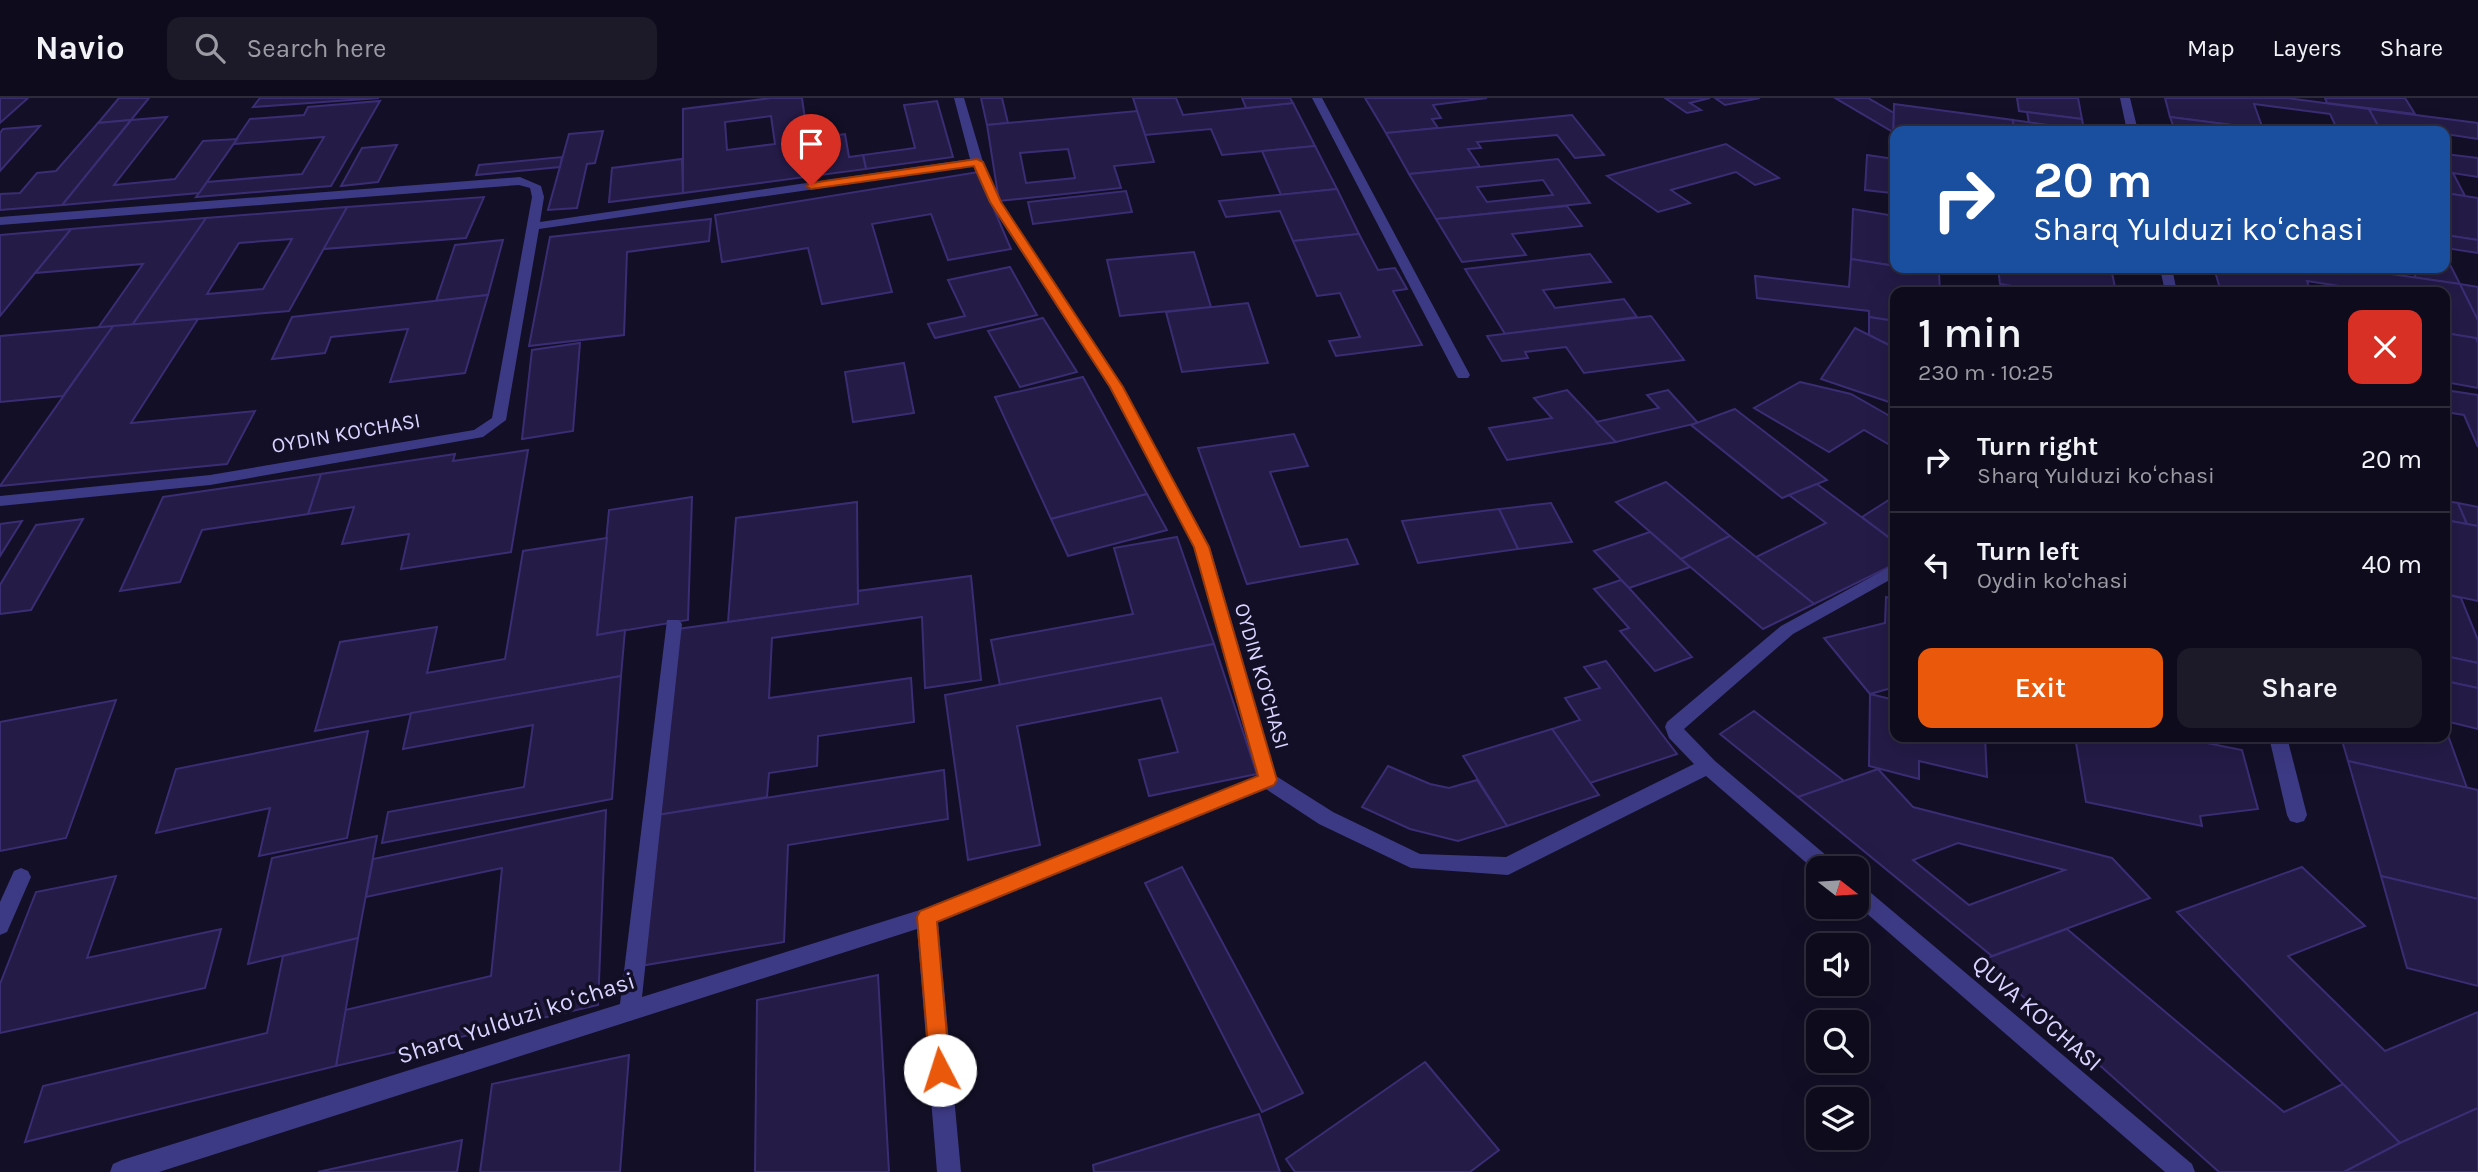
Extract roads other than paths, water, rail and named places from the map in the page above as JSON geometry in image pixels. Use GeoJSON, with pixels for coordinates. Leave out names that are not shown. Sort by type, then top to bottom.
{"type":"FeatureCollection","features":[{"type":"Feature","properties":{"kind":"street","name":"OYDIN KO'CHASI"},"geometry":{"type":"LineString","coordinates":[[959,98],[977,162],[995,202],[1116,387],[1202,547],[1268,780],[1326,818],[1418,862],[1508,866],[1708,766]]}},
{"type":"Feature","properties":{"kind":"street"},"geometry":{"type":"LineString","coordinates":[[1317,98],[1463,374]]}},
{"type":"Feature","properties":{"kind":"street"},"geometry":{"type":"LineString","coordinates":[[2125,98],[2132,126]]}},
{"type":"Feature","properties":{"kind":"street"},"geometry":{"type":"LineString","coordinates":[[535,226],[977,162]]}},
{"type":"Feature","properties":{"kind":"street","name":"OYDIN KO'CHASI"},"geometry":{"type":"LineString","coordinates":[[0,221],[520,181],[535,186],[538,197],[499,421],[478,434],[210,480],[0,501]]}},
{"type":"Feature","properties":{"kind":"street"},"geometry":{"type":"LineString","coordinates":[[1813,856],[1708,766],[1676,733],[1674,727],[1787,630],[1890,573]]}},
{"type":"Feature","properties":{"kind":"street"},"geometry":{"type":"LineString","coordinates":[[630,1009],[673,624]]}},
{"type":"Feature","properties":{"kind":"street"},"geometry":{"type":"LineString","coordinates":[[2279,742],[2297,815]]}},
{"type":"Feature","properties":{"kind":"street","name":"Sharq Yulduzi koʻchasi"},"geometry":{"type":"LineString","coordinates":[[122,1172],[927,917],[1268,780]]}},
{"type":"Feature","properties":{"kind":"street"},"geometry":{"type":"LineString","coordinates":[[0,926],[21,877]]}},
{"type":"Feature","properties":{"kind":"street","name":"QUVA KO'CHASI"},"geometry":{"type":"LineString","coordinates":[[1869,903],[2183,1172]]}},
{"type":"Feature","properties":{"kind":"street"},"geometry":{"type":"LineString","coordinates":[[927,917],[949,1172]]}}]}
